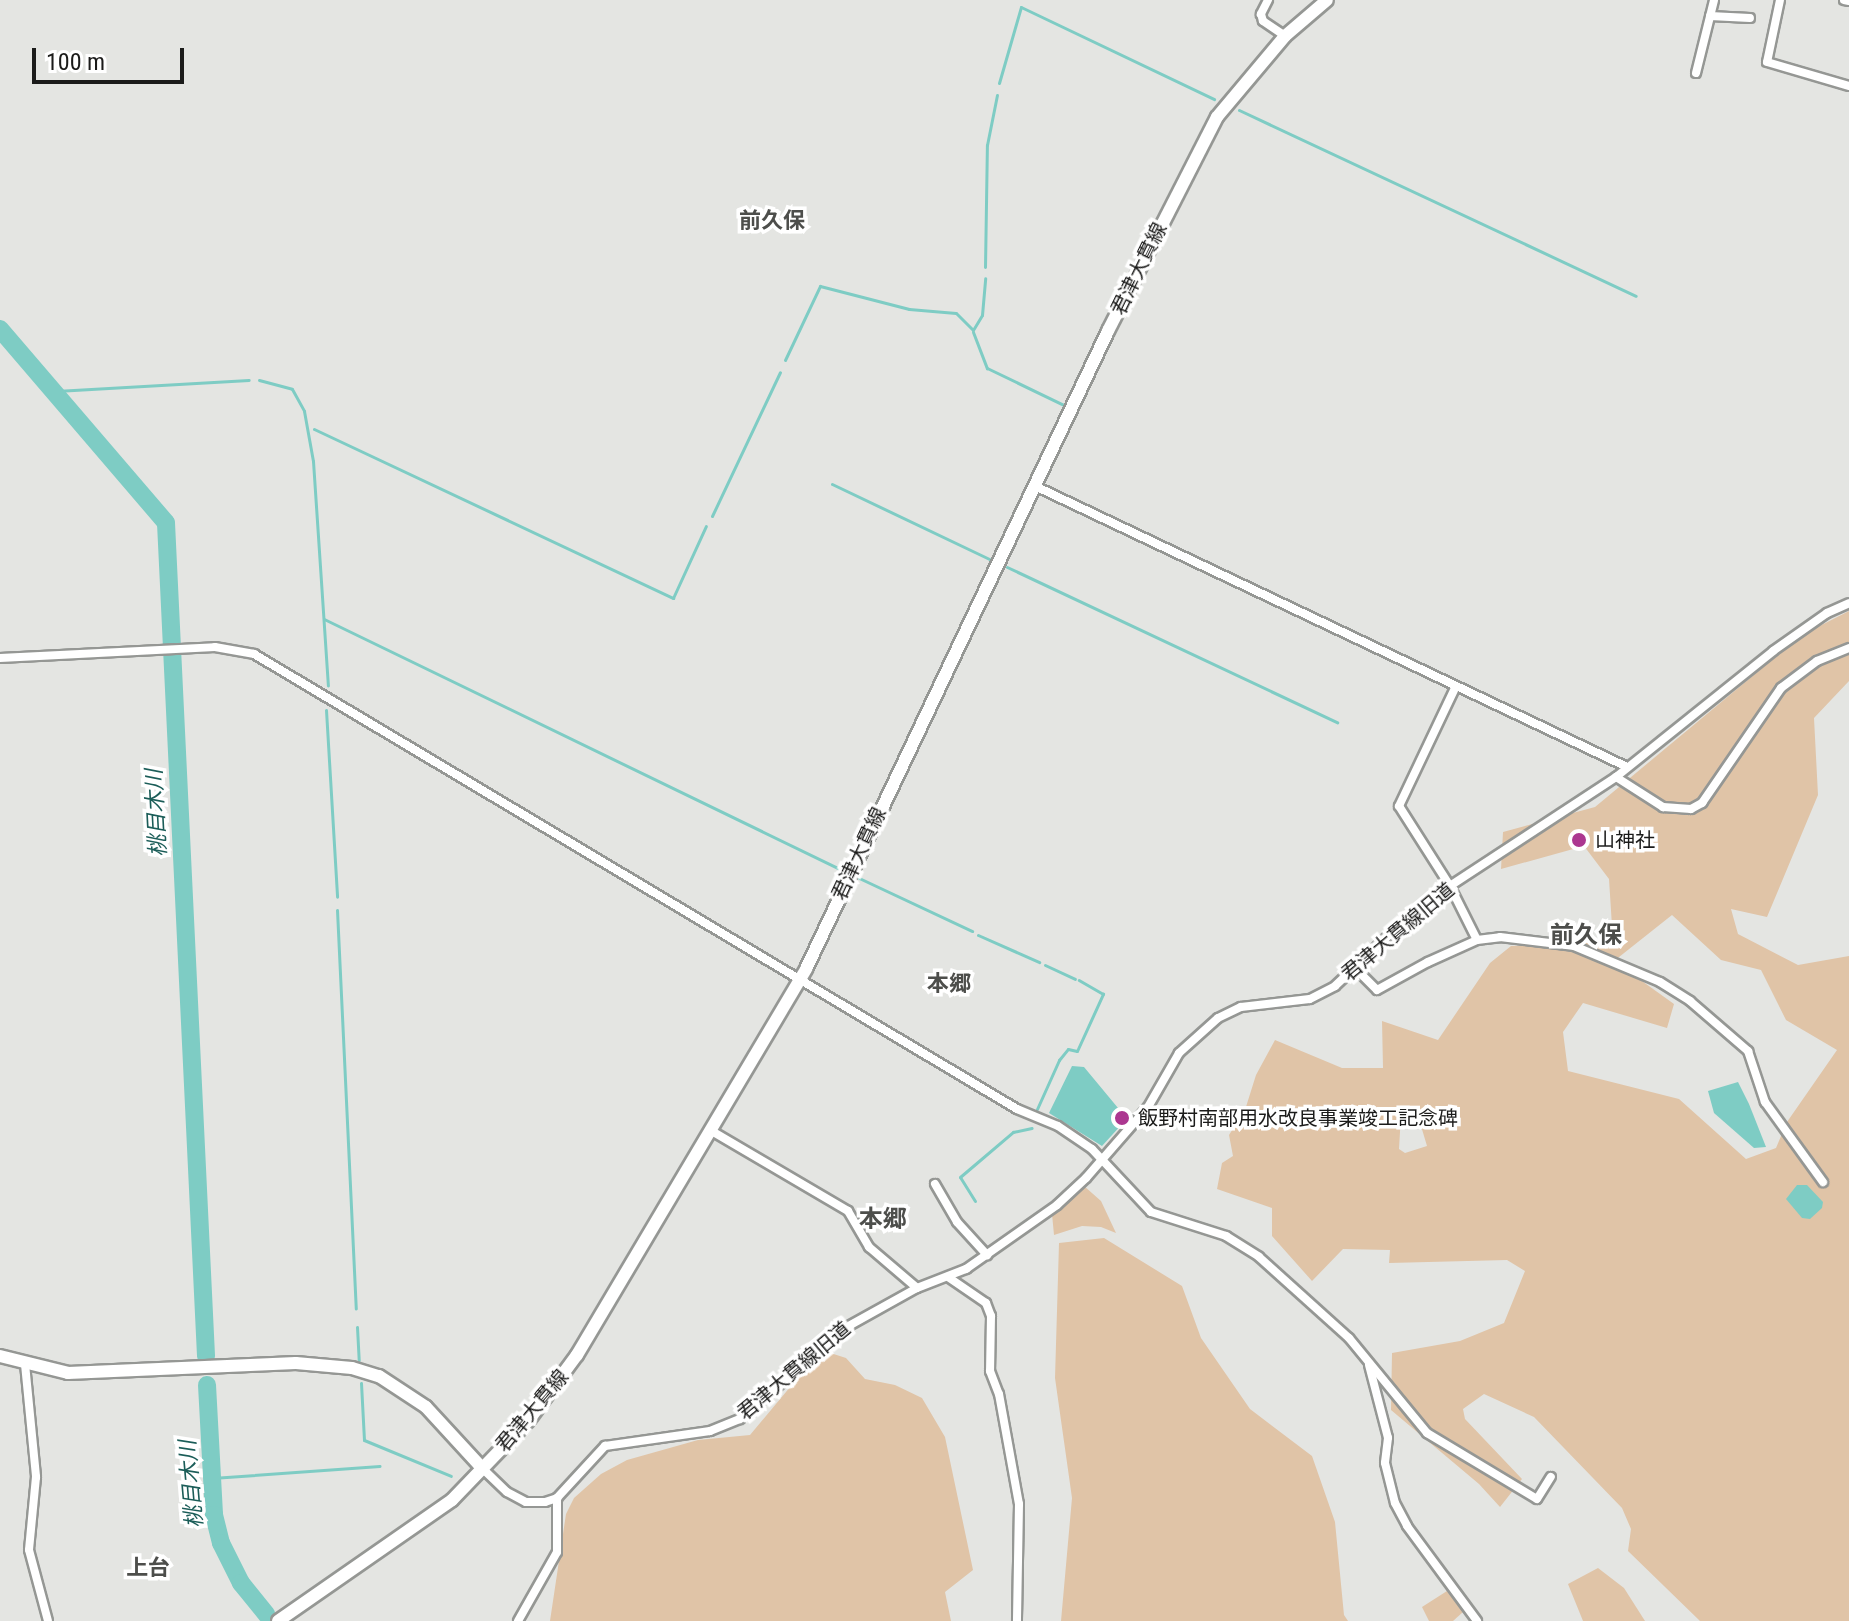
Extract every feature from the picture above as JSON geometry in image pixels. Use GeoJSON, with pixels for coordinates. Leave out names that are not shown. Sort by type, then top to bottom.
{"type":"FeatureCollection","features":[{"type":"Feature","properties":{"kind":"main road","name":"君津大貫線"},"geometry":{"type":"LineString","coordinates":[[278,1621],[452,1500],[529,1420],[561,1380],[799,980],[1035,486],[1217,117],[1285,36],[1327,0]]}},
{"type":"Feature","properties":{"kind":"main road"},"geometry":{"type":"LineString","coordinates":[[0,1356],[25,1364],[79,1373],[296,1363],[352,1368],[379,1376],[426,1407],[483,1469]]}},
{"type":"Feature","properties":{"kind":"street"},"geometry":{"type":"LineString","coordinates":[[1268,0],[1261,14],[1263,21],[1285,36]]}},
{"type":"Feature","properties":{"kind":"street"},"geometry":{"type":"LineString","coordinates":[[1696,73],[1714,0]]}},
{"type":"Feature","properties":{"kind":"street"},"geometry":{"type":"LineString","coordinates":[[1780,0],[1767,62],[1849,86]]}},
{"type":"Feature","properties":{"kind":"street"},"geometry":{"type":"LineString","coordinates":[[1710,16],[1750,18]]}},
{"type":"Feature","properties":{"kind":"street"},"geometry":{"type":"LineString","coordinates":[[1035,486],[1627,767]]}},
{"type":"Feature","properties":{"kind":"street","name":"君津大貫線旧道"},"geometry":{"type":"LineString","coordinates":[[557,1498],[605,1446],[710,1431],[740,1419],[845,1328],[917,1288],[948,1277],[987,1255],[1057,1205],[1102,1159],[1148,1107],[1179,1053],[1218,1018],[1241,1007],[1310,999],[1335,986],[1388,936],[1450,886],[1616,777],[1773,651],[1827,613],[1849,603]]}},
{"type":"Feature","properties":{"kind":"street"},"geometry":{"type":"LineString","coordinates":[[0,658],[166,648],[229,648],[263,659],[1017,1109],[1058,1126],[1102,1159],[1151,1212],[1226,1236],[1259,1257],[1349,1338],[1427,1433],[1537,1499],[1551,1477]]}},
{"type":"Feature","properties":{"kind":"street"},"geometry":{"type":"LineString","coordinates":[[1616,777],[1663,807],[1691,809],[1702,803],[1781,688],[1817,661],[1849,648]]}},
{"type":"Feature","properties":{"kind":"street"},"geometry":{"type":"LineString","coordinates":[[1456,686],[1399,806],[1450,886],[1477,940]]}},
{"type":"Feature","properties":{"kind":"street"},"geometry":{"type":"LineString","coordinates":[[1355,968],[1377,990],[1477,940],[1500,937],[1574,946],[1683,995],[1748,1051],[1765,1102],[1823,1182]]}},
{"type":"Feature","properties":{"kind":"street"},"geometry":{"type":"LineString","coordinates":[[710,1130],[848,1211],[869,1247],[917,1288]]}},
{"type":"Feature","properties":{"kind":"street"},"geometry":{"type":"LineString","coordinates":[[935,1184],[957,1222],[987,1255]]}},
{"type":"Feature","properties":{"kind":"street"},"geometry":{"type":"LineString","coordinates":[[948,1277],[986,1303],[991,1316],[990,1371],[999,1394],[1019,1504],[1017,1621]]}},
{"type":"Feature","properties":{"kind":"street"},"geometry":{"type":"LineString","coordinates":[[25,1364],[36,1477],[29,1550],[48,1621]]}},
{"type":"Feature","properties":{"kind":"street"},"geometry":{"type":"LineString","coordinates":[[1369,1364],[1388,1438],[1385,1463],[1395,1503],[1407,1526],[1477,1621]]}},
{"type":"Feature","properties":{"kind":"street"},"geometry":{"type":"LineString","coordinates":[[483,1469],[507,1492],[526,1502],[557,1498],[557,1552],[518,1621]]}},
{"type":"Feature","properties":{"kind":"shaded area"},"geometry":{"type":"Polygon","coordinates":[[[1849,611],[1849,681],[1814,718],[1818,795],[1767,917],[1731,909],[1738,934],[1798,965],[1849,956],[1849,1621],[1700,1621],[1628,1551],[1631,1529],[1622,1508],[1534,1417],[1484,1394],[1463,1409],[1465,1419],[1522,1479],[1500,1507],[1479,1484],[1391,1410],[1392,1353],[1460,1341],[1504,1323],[1525,1271],[1507,1260],[1389,1263],[1390,1250],[1343,1249],[1312,1281],[1272,1236],[1272,1208],[1217,1189],[1222,1163],[1233,1156],[1229,1135],[1245,1110],[1256,1075],[1275,1040],[1342,1068],[1383,1068],[1382,1021],[1438,1040],[1490,963],[1511,946],[1613,942],[1609,879],[1584,846],[1501,869],[1503,832],[1595,807],[1802,635],[1849,611]],[[1672,915],[1614,961],[1674,1004],[1667,1028],[1583,1003],[1563,1032],[1568,1071],[1679,1099],[1746,1159],[1776,1148],[1787,1122],[1837,1050],[1786,1020],[1761,970],[1721,960],[1672,915]],[[1413,1113],[1401,1115],[1399,1149],[1405,1153],[1427,1146],[1418,1116],[1413,1113]]]}},
{"type":"Feature","properties":{"kind":"shaded area"},"geometry":{"type":"Polygon","coordinates":[[[1084,1186],[1101,1201],[1116,1233],[1101,1227],[1082,1226],[1054,1235],[1052,1214],[1084,1186]]]}},
{"type":"Feature","properties":{"kind":"shaded area"},"geometry":{"type":"Polygon","coordinates":[[[1104,1238],[1182,1286],[1201,1338],[1250,1409],[1312,1456],[1335,1522],[1344,1615],[1348,1621],[1061,1621],[1072,1498],[1055,1378],[1059,1243],[1104,1238]]]}},
{"type":"Feature","properties":{"kind":"shaded area"},"geometry":{"type":"Polygon","coordinates":[[[821,1350],[846,1358],[865,1379],[895,1385],[922,1398],[945,1437],[973,1570],[945,1592],[951,1621],[550,1621],[566,1514],[574,1498],[601,1474],[627,1460],[698,1440],[750,1435],[821,1350]]]}},
{"type":"Feature","properties":{"kind":"shaded area"},"geometry":{"type":"Polygon","coordinates":[[[1598,1568],[1624,1588],[1645,1621],[1583,1621],[1568,1584],[1598,1568]]]}},
{"type":"Feature","properties":{"kind":"shaded area"},"geometry":{"type":"Polygon","coordinates":[[[1447,1591],[1463,1612],[1453,1621],[1429,1621],[1422,1607],[1447,1591]]]}},
{"type":"Feature","properties":{"kind":"water"},"geometry":{"type":"Polygon","coordinates":[[[1072,1066],[1084,1067],[1123,1114],[1119,1119],[1123,1123],[1102,1146],[1049,1113],[1072,1066]]]}},
{"type":"Feature","properties":{"kind":"water"},"geometry":{"type":"Polygon","coordinates":[[[1738,1082],[1766,1147],[1754,1148],[1714,1113],[1708,1091],[1738,1082]]]}},
{"type":"Feature","properties":{"kind":"water"},"geometry":{"type":"Polygon","coordinates":[[[1797,1185],[1807,1185],[1823,1202],[1822,1208],[1810,1219],[1802,1218],[1786,1199],[1797,1185]]]}},
{"type":"Feature","properties":{"kind":"waterway"},"geometry":{"type":"LineString","coordinates":[[999,83],[1021,7],[1214,99]]}},
{"type":"Feature","properties":{"kind":"waterway"},"geometry":{"type":"LineString","coordinates":[[985,267],[987,145],[997,95]]}},
{"type":"Feature","properties":{"kind":"waterway"},"geometry":{"type":"LineString","coordinates":[[1239,110],[1636,296]]}},
{"type":"Feature","properties":{"kind":"waterway"},"geometry":{"type":"LineString","coordinates":[[785,360],[820,286],[909,309],[956,313],[973,330],[982,315],[985,278]]}},
{"type":"Feature","properties":{"kind":"waterway","name":"桃目木川"},"geometry":{"type":"LineString","coordinates":[[0,329],[166,523],[206,1356]]}},
{"type":"Feature","properties":{"kind":"waterway"},"geometry":{"type":"LineString","coordinates":[[973,332],[987,368],[1068,407]]}},
{"type":"Feature","properties":{"kind":"waterway"},"geometry":{"type":"LineString","coordinates":[[712,516],[780,372]]}},
{"type":"Feature","properties":{"kind":"waterway"},"geometry":{"type":"LineString","coordinates":[[56,391],[249,380]]}},
{"type":"Feature","properties":{"kind":"waterway"},"geometry":{"type":"LineString","coordinates":[[259,380],[292,389],[304,411],[313,461],[328,686]]}},
{"type":"Feature","properties":{"kind":"waterway"},"geometry":{"type":"LineString","coordinates":[[314,429],[673,598],[706,526]]}},
{"type":"Feature","properties":{"kind":"waterway"},"geometry":{"type":"LineString","coordinates":[[832,484],[991,560]]}},
{"type":"Feature","properties":{"kind":"waterway"},"geometry":{"type":"LineString","coordinates":[[1007,567],[1337,722]]}},
{"type":"Feature","properties":{"kind":"waterway"},"geometry":{"type":"LineString","coordinates":[[324,619],[844,871]]}},
{"type":"Feature","properties":{"kind":"waterway"},"geometry":{"type":"LineString","coordinates":[[326,710],[337,897]]}},
{"type":"Feature","properties":{"kind":"waterway"},"geometry":{"type":"LineString","coordinates":[[859,878],[972,931]]}},
{"type":"Feature","properties":{"kind":"waterway"},"geometry":{"type":"LineString","coordinates":[[337,910],[356,1309]]}},
{"type":"Feature","properties":{"kind":"waterway"},"geometry":{"type":"LineString","coordinates":[[978,935],[1039,962]]}},
{"type":"Feature","properties":{"kind":"waterway"},"geometry":{"type":"LineString","coordinates":[[1045,965],[1075,979]]}},
{"type":"Feature","properties":{"kind":"waterway"},"geometry":{"type":"LineString","coordinates":[[1037,1109],[1059,1060],[1068,1049],[1077,1051],[1103,994],[1079,980]]}},
{"type":"Feature","properties":{"kind":"waterway"},"geometry":{"type":"LineString","coordinates":[[975,1201],[960,1177],[1013,1132],[1032,1128]]}},
{"type":"Feature","properties":{"kind":"waterway"},"geometry":{"type":"LineString","coordinates":[[357,1327],[359,1360]]}},
{"type":"Feature","properties":{"kind":"waterway"},"geometry":{"type":"LineString","coordinates":[[361,1383],[364,1440],[451,1476]]}},
{"type":"Feature","properties":{"kind":"waterway","name":"桃目木川"},"geometry":{"type":"LineString","coordinates":[[207,1385],[214,1515],[221,1543],[241,1583],[266,1614]]}},
{"type":"Feature","properties":{"kind":"waterway"},"geometry":{"type":"LineString","coordinates":[[212,1478],[380,1466]]}},
{"type":"Feature","properties":{"kind":"place","name":"山神社"},"geometry":{"type":"Point","coordinates":[1579,840]}},
{"type":"Feature","properties":{"kind":"place","name":"飯野村南部用水改良事業竣工記念碑"},"geometry":{"type":"Point","coordinates":[1122,1118]}},
{"type":"Feature","properties":{"kind":"district","name":"前久保"},"geometry":{"type":"Point","coordinates":[772,221]}},
{"type":"Feature","properties":{"kind":"district","name":"前久保"},"geometry":{"type":"Point","coordinates":[1586,936]}},
{"type":"Feature","properties":{"kind":"district","name":"本郷"},"geometry":{"type":"Point","coordinates":[949,984]}},
{"type":"Feature","properties":{"kind":"district","name":"本郷"},"geometry":{"type":"Point","coordinates":[883,1220]}},
{"type":"Feature","properties":{"kind":"district","name":"上台"},"geometry":{"type":"Point","coordinates":[148,1568]}}]}
